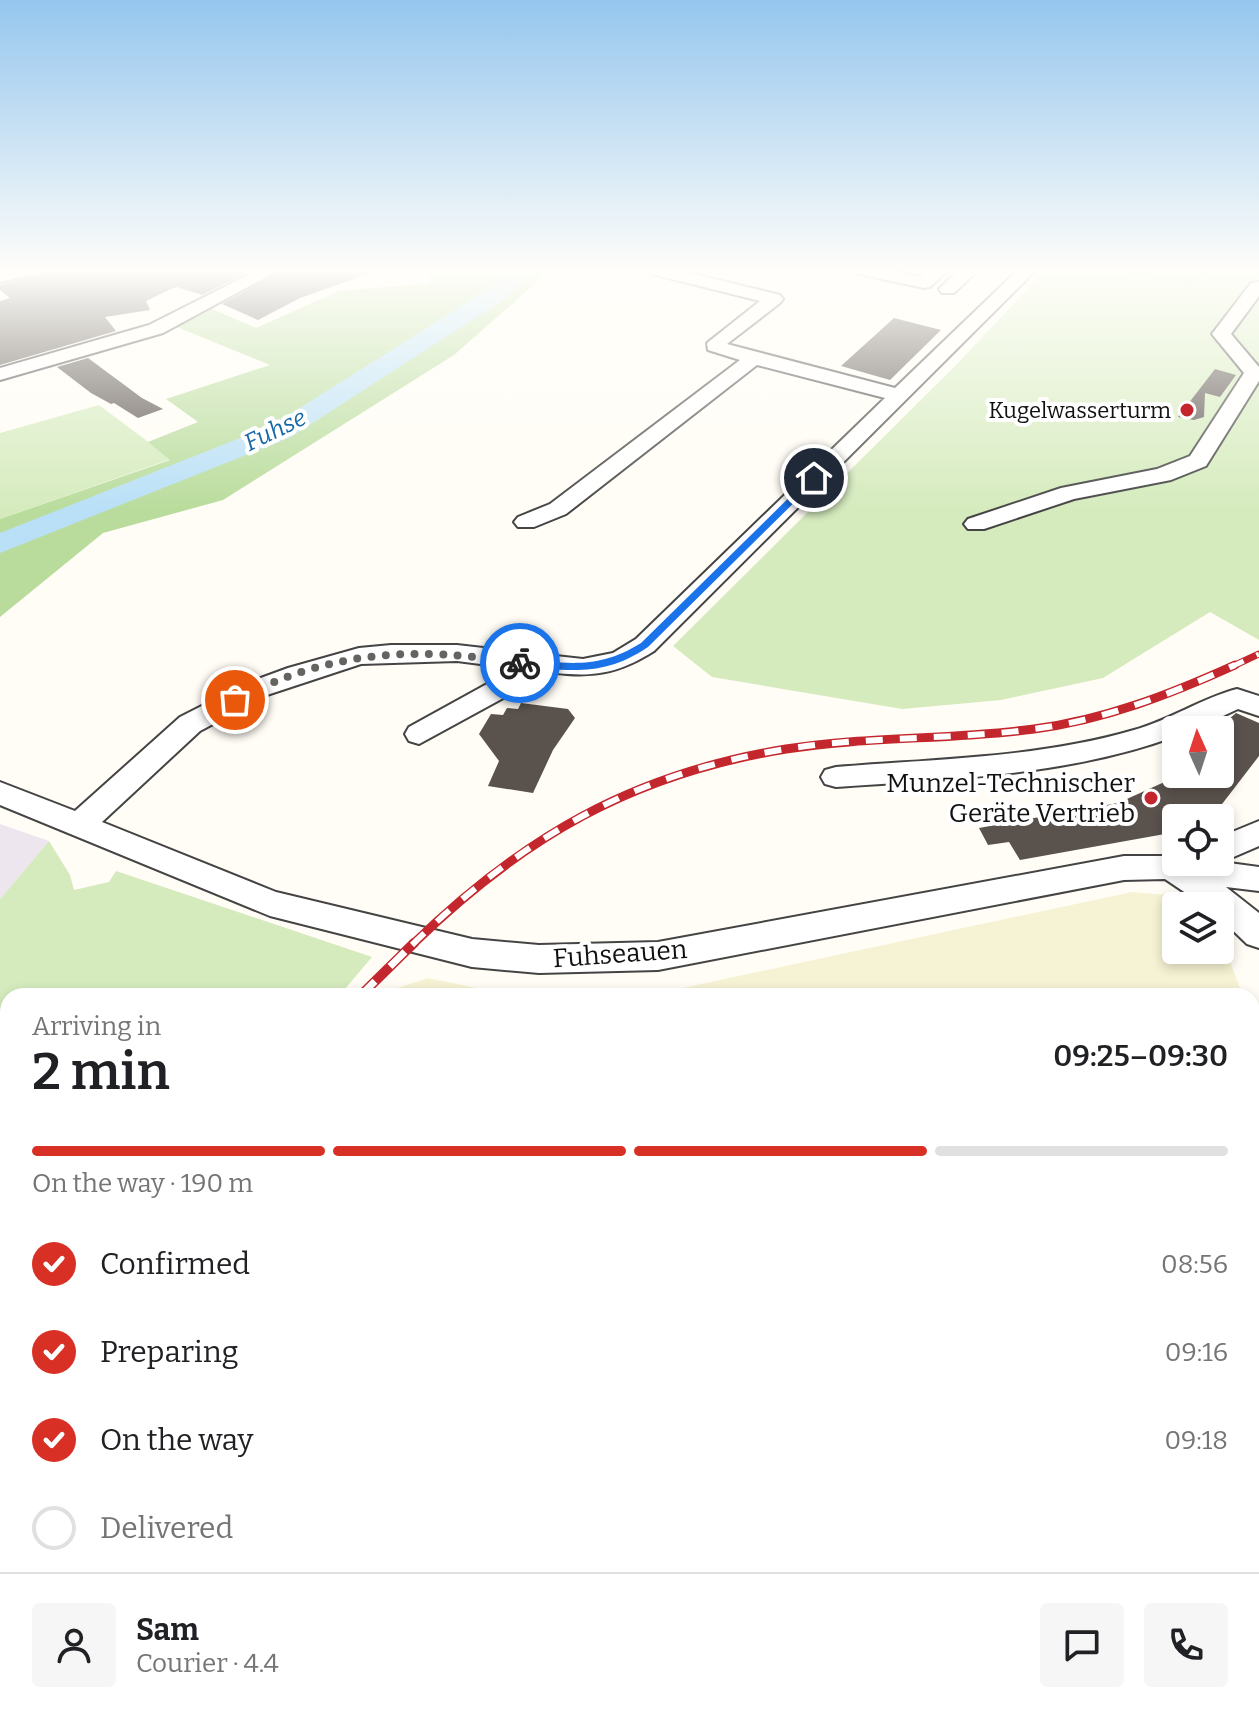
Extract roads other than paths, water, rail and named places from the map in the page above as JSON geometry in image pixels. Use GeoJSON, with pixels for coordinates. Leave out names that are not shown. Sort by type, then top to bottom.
{"type":"FeatureCollection","features":[{"type":"Feature","properties":{"kind":"street"},"geometry":{"type":"LineString","coordinates":[[0,374],[84,350]]}},
{"type":"Feature","properties":{"kind":"street"},"geometry":{"type":"LineString","coordinates":[[728,350],[899,395]]}},
{"type":"Feature","properties":{"kind":"street"},"geometry":{"type":"LineString","coordinates":[[79,825],[190,724],[257,689],[298,674],[359,656],[391,653],[457,653],[583,668],[621,660],[645,645],[945,350]]}},
{"type":"Feature","properties":{"kind":"street"},"geometry":{"type":"LineString","coordinates":[[976,524],[1069,493],[1163,475],[1198,461],[1256,373],[1235,350]]}},
{"type":"Feature","properties":{"kind":"street"},"geometry":{"type":"LineString","coordinates":[[526,522],[558,509],[754,358]]}},
{"type":"Feature","properties":{"kind":"street"},"geometry":{"type":"LineString","coordinates":[[419,734],[497,690],[524,663]]}},
{"type":"Feature","properties":{"kind":"street"},"geometry":{"type":"LineString","coordinates":[[836,777],[1016,763],[1092,753],[1161,734],[1237,698],[1259,707]]}},
{"type":"Feature","properties":{"kind":"street","name":"Fuhseauen"},"geometry":{"type":"LineString","coordinates":[[0,793],[270,903],[472,953],[539,959],[658,956],[1124,868],[1162,865]]}},
{"type":"Feature","properties":{"kind":"street"},"geometry":{"type":"LineString","coordinates":[[1234,844],[1259,832]]}},
{"type":"Feature","properties":{"kind":"street","name":"Fuhseauen"},"geometry":{"type":"LineString","coordinates":[[1234,875],[1259,879]]}},
{"type":"Feature","properties":{"kind":"street"},"geometry":{"type":"LineString","coordinates":[[1190,876],[1242,915],[1259,935]]}},
{"type":"Feature","properties":{"kind":"waterway","name":"Fuhse"},"geometry":{"type":"LineString","coordinates":[[0,544],[282,431],[409,350]]}},
{"type":"Feature","properties":{"kind":"railway"},"geometry":{"type":"LineString","coordinates":[[1231,667],[1259,654]]}},
{"type":"Feature","properties":{"kind":"railway"},"geometry":{"type":"LineString","coordinates":[[412,945],[496,872],[539,842],[583,816],[678,775],[730,760],[786,749],[1060,725],[1137,704],[1235,665]]}},
{"type":"Feature","properties":{"kind":"railway"},"geometry":{"type":"LineString","coordinates":[[368,988],[414,943]]}},
{"type":"Feature","properties":{"kind":"place","name":"Kugelwasserturm"},"geometry":{"type":"Point","coordinates":[1187,410]}},
{"type":"Feature","properties":{"kind":"place","name":"Munzel-Technischer Geräte Vertrieb"},"geometry":{"type":"Point","coordinates":[1151,798]}}]}
